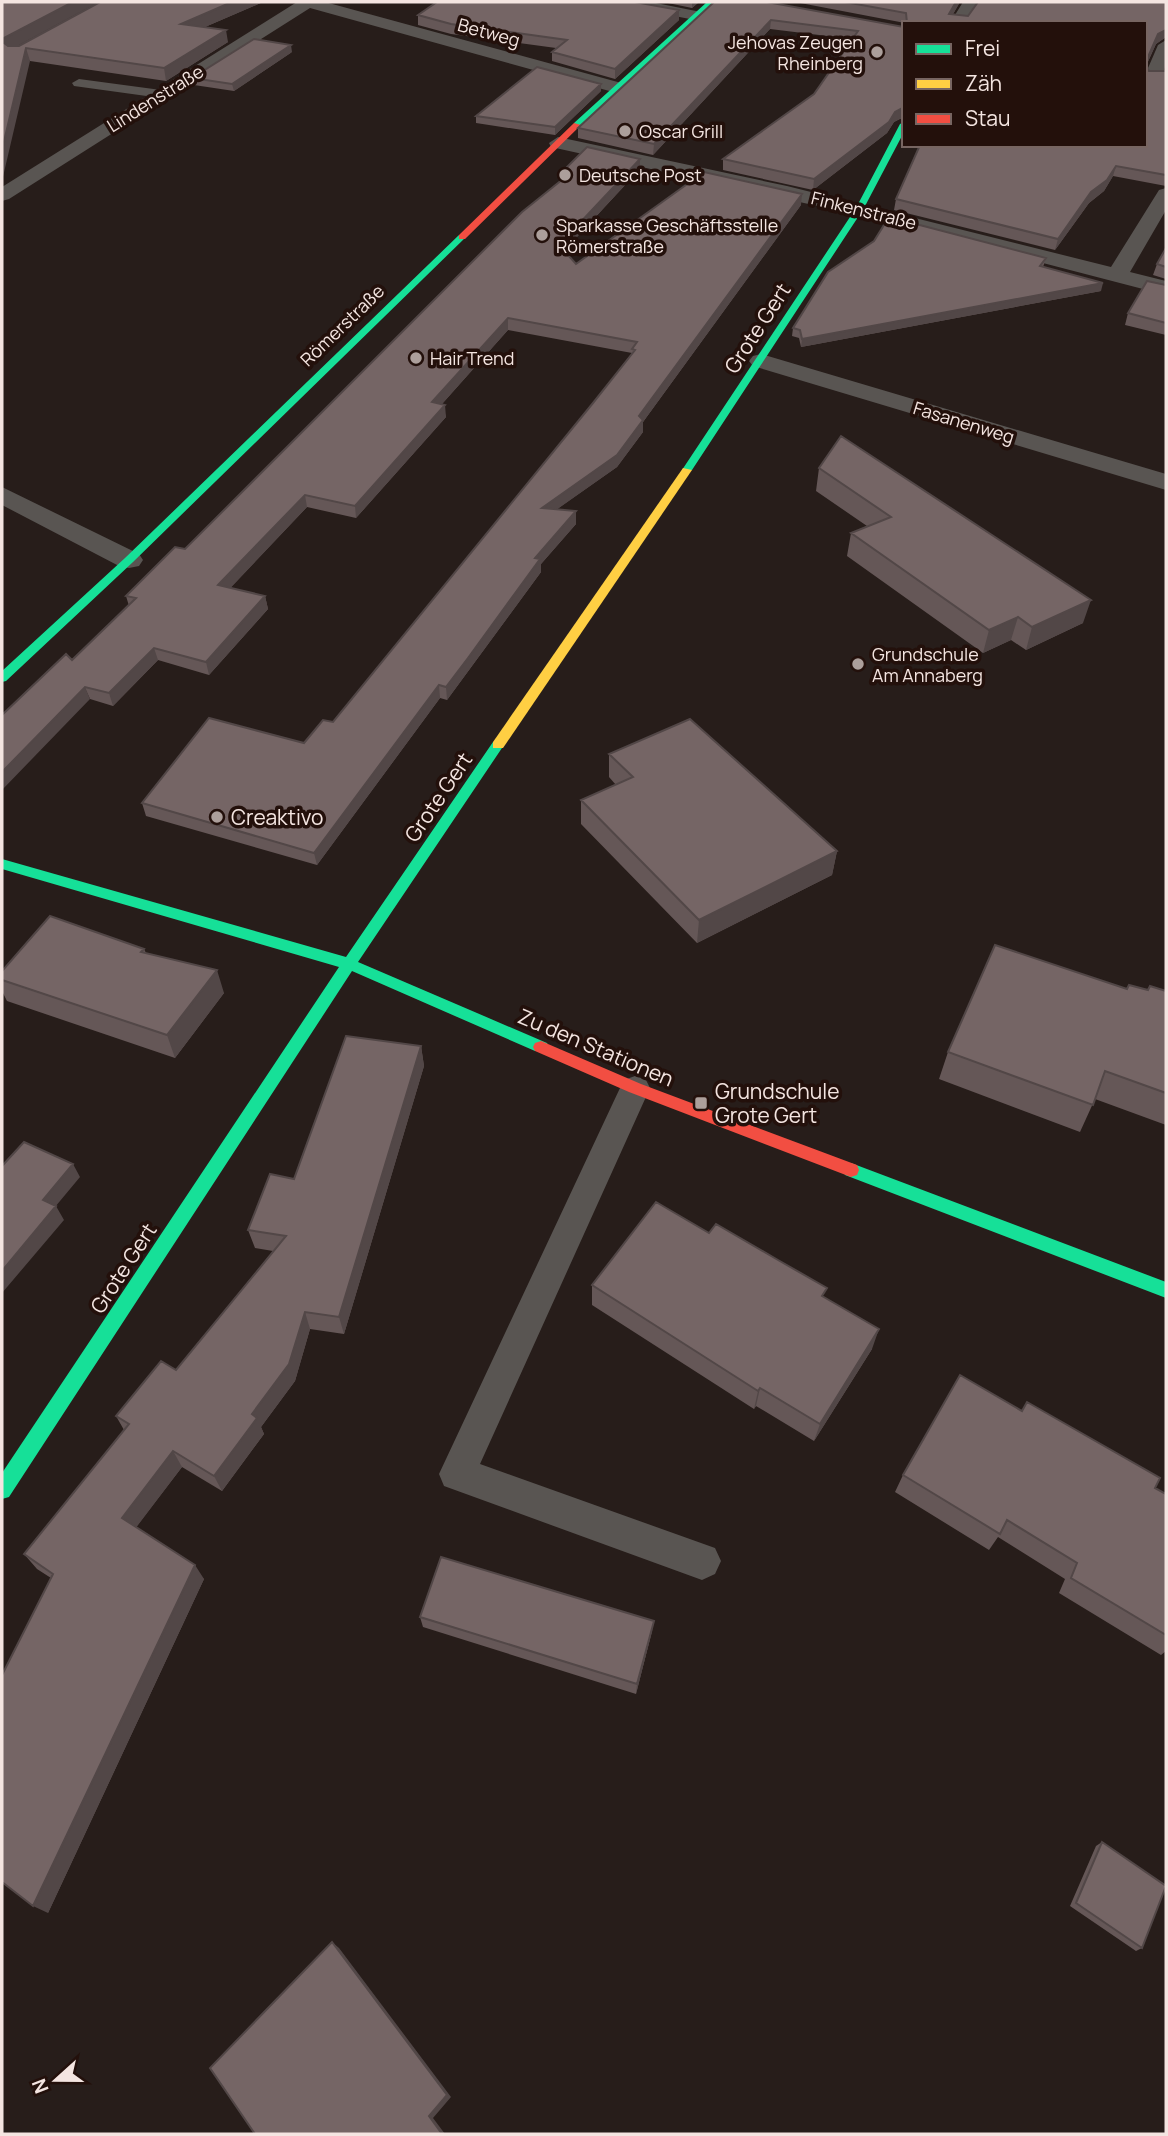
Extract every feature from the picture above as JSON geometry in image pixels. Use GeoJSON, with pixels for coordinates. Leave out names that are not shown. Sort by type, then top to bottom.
{"type":"FeatureCollection","features":[{"type":"Feature","properties":{"kind":"street","name":"Betweg"},"geometry":{"type":"LineString","coordinates":[[308,2],[619,88]]}},
{"type":"Feature","properties":{"kind":"street","name":"Lindenstraße"},"geometry":{"type":"LineString","coordinates":[[2,195],[308,2]]}},
{"type":"Feature","properties":{"kind":"street"},"geometry":{"type":"LineString","coordinates":[[628,2],[695,15]]}},
{"type":"Feature","properties":{"kind":"street","name":"Römerstraße"},"geometry":{"type":"LineString","coordinates":[[2,678],[129,560],[558,143],[711,2]]}},
{"type":"Feature","properties":{"kind":"street"},"geometry":{"type":"LineString","coordinates":[[959,21],[971,2]]}},
{"type":"Feature","properties":{"kind":"street"},"geometry":{"type":"LineString","coordinates":[[1155,75],[1166,45]]}},
{"type":"Feature","properties":{"kind":"street","name":"Grote Gert"},"geometry":{"type":"LineString","coordinates":[[2,1490],[349,964],[761,361],[860,208],[902,128]]}},
{"type":"Feature","properties":{"kind":"street","name":"Finkenstraße"},"geometry":{"type":"LineString","coordinates":[[558,143],[702,171],[860,208],[1166,288]]}},
{"type":"Feature","properties":{"kind":"street"},"geometry":{"type":"LineString","coordinates":[[1117,275],[1166,194]]}},
{"type":"Feature","properties":{"kind":"street","name":"Fasanenweg"},"geometry":{"type":"LineString","coordinates":[[761,361],[1166,482]]}},
{"type":"Feature","properties":{"kind":"street"},"geometry":{"type":"LineString","coordinates":[[2,495],[129,560]]}},
{"type":"Feature","properties":{"kind":"street","name":"Zu den Stationen"},"geometry":{"type":"LineString","coordinates":[[2,864],[349,964],[635,1088],[1166,1290]]}},
{"type":"Feature","properties":{"kind":"lane"},"geometry":{"type":"LineString","coordinates":[[79,83],[161,94]]}},
{"type":"Feature","properties":{"kind":"lane"},"geometry":{"type":"LineString","coordinates":[[635,1088],[457,1474],[702,1561]]}},
{"type":"Feature","properties":{"kind":"building"},"geometry":{"type":"Polygon","coordinates":[[[2,2],[73,2],[4,38],[3,42],[8,46],[19,46],[100,2],[232,2],[181,24],[226,30],[164,68],[26,48],[2,150],[2,2]]]}},
{"type":"Feature","properties":{"kind":"building"},"geometry":{"type":"Polygon","coordinates":[[[437,2],[635,2],[679,10],[615,69],[552,52],[567,40],[451,24],[418,15],[437,2]]]}},
{"type":"Feature","properties":{"kind":"building"},"geometry":{"type":"Polygon","coordinates":[[[714,2],[767,2],[902,27],[902,108],[895,112],[889,122],[814,179],[723,159],[814,94],[858,31],[771,20],[654,144],[578,128],[714,2]]]}},
{"type":"Feature","properties":{"kind":"building"},"geometry":{"type":"Polygon","coordinates":[[[845,2],[956,2],[949,14],[968,16],[978,2],[1166,2],[1166,30],[1158,34],[1147,59],[1147,21],[907,21],[906,13],[845,2]]]}},
{"type":"Feature","properties":{"kind":"building"},"geometry":{"type":"Polygon","coordinates":[[[254,39],[291,45],[232,84],[192,78],[254,39]]]}},
{"type":"Feature","properties":{"kind":"building"},"geometry":{"type":"Polygon","coordinates":[[[1166,66],[1166,175],[1116,166],[1107,180],[1091,192],[1058,239],[896,199],[919,147],[1147,147],[1147,68],[1149,71],[1165,71],[1166,66]]]}},
{"type":"Feature","properties":{"kind":"building"},"geometry":{"type":"Polygon","coordinates":[[[537,67],[601,84],[555,127],[476,116],[537,67]]]}},
{"type":"Feature","properties":{"kind":"building"},"geometry":{"type":"Polygon","coordinates":[[[587,147],[640,159],[559,245],[576,264],[704,172],[802,194],[639,416],[643,420],[617,455],[542,508],[576,511],[535,558],[540,559],[468,658],[446,687],[439,685],[314,853],[142,803],[209,718],[304,743],[323,720],[333,722],[593,403],[635,350],[632,349],[637,342],[508,318],[432,402],[445,405],[355,506],[305,495],[218,585],[265,596],[206,662],[154,648],[109,693],[85,687],[2,772],[2,715],[66,654],[72,660],[136,598],[126,596],[175,547],[185,549],[522,212],[568,175],[561,173],[587,147]]]}},
{"type":"Feature","properties":{"kind":"building"},"geometry":{"type":"Polygon","coordinates":[[[889,217],[1046,258],[1040,266],[1103,283],[802,339],[800,330],[793,328],[828,272],[874,241],[889,217]]]}},
{"type":"Feature","properties":{"kind":"building"},"geometry":{"type":"Polygon","coordinates":[[[1166,248],[1166,267],[1157,264],[1166,248]]]}},
{"type":"Feature","properties":{"kind":"building"},"geometry":{"type":"Polygon","coordinates":[[[1147,281],[1166,285],[1166,323],[1128,313],[1147,281]]]}},
{"type":"Feature","properties":{"kind":"building"},"geometry":{"type":"Polygon","coordinates":[[[841,436],[1091,600],[1032,627],[1018,617],[989,630],[851,533],[891,517],[819,468],[841,436]]]}},
{"type":"Feature","properties":{"kind":"building"},"geometry":{"type":"Polygon","coordinates":[[[690,719],[837,851],[699,920],[581,800],[633,777],[609,754],[690,719]]]}},
{"type":"Feature","properties":{"kind":"building"},"geometry":{"type":"Polygon","coordinates":[[[50,916],[144,949],[141,952],[217,970],[167,1035],[2,980],[2,971],[50,916]]]}},
{"type":"Feature","properties":{"kind":"building"},"geometry":{"type":"Polygon","coordinates":[[[995,945],[1127,989],[1129,985],[1148,990],[1150,986],[1166,991],[1166,1093],[1105,1071],[1093,1105],[948,1052],[995,945]]]}},
{"type":"Feature","properties":{"kind":"building"},"geometry":{"type":"Polygon","coordinates":[[[346,1036],[421,1046],[339,1317],[305,1312],[289,1364],[252,1414],[257,1418],[214,1476],[173,1451],[122,1518],[195,1565],[33,1906],[2,1882],[2,1675],[53,1574],[24,1554],[129,1424],[116,1416],[161,1361],[176,1370],[286,1236],[248,1230],[270,1174],[294,1179],[346,1036]]]}},
{"type":"Feature","properties":{"kind":"building"},"geometry":{"type":"Polygon","coordinates":[[[24,1142],[73,1164],[43,1200],[56,1206],[2,1271],[2,1166],[24,1142]]]}},
{"type":"Feature","properties":{"kind":"building"},"geometry":{"type":"Polygon","coordinates":[[[656,1202],[709,1233],[716,1224],[827,1288],[822,1296],[879,1329],[820,1424],[760,1388],[758,1391],[592,1285],[656,1202]]]}},
{"type":"Feature","properties":{"kind":"building"},"geometry":{"type":"Polygon","coordinates":[[[960,1375],[1022,1411],[1027,1402],[1160,1478],[1155,1488],[1166,1494],[1166,1635],[1071,1578],[1077,1563],[1007,1520],[1000,1534],[903,1475],[960,1375]]]}},
{"type":"Feature","properties":{"kind":"building"},"geometry":{"type":"Polygon","coordinates":[[[441,1557],[654,1621],[637,1684],[420,1617],[441,1557]]]}},
{"type":"Feature","properties":{"kind":"building"},"geometry":{"type":"Polygon","coordinates":[[[1102,1842],[1166,1886],[1142,1948],[1076,1903],[1102,1842]]]}},
{"type":"Feature","properties":{"kind":"building"},"geometry":{"type":"Polygon","coordinates":[[[332,1942],[447,2095],[429,2116],[442,2134],[255,2134],[210,2068],[332,1942]]]}},
{"type":"Feature","properties":{"kind":"traffic: fast"},"geometry":{"type":"LineString","coordinates":[[577,125],[711,2]]}},
{"type":"Feature","properties":{"kind":"traffic: fast"},"geometry":{"type":"LineString","coordinates":[[687,470],[860,208],[902,128]]}},
{"type":"Feature","properties":{"kind":"traffic: fast"},"geometry":{"type":"LineString","coordinates":[[2,678],[129,560],[462,237]]}},
{"type":"Feature","properties":{"kind":"traffic: fast"},"geometry":{"type":"LineString","coordinates":[[2,1490],[349,964],[498,745]]}},
{"type":"Feature","properties":{"kind":"traffic: fast"},"geometry":{"type":"LineString","coordinates":[[2,864],[349,964],[541,1047]]}},
{"type":"Feature","properties":{"kind":"traffic: fast"},"geometry":{"type":"LineString","coordinates":[[851,1170],[1166,1290]]}},
{"type":"Feature","properties":{"kind":"traffic: slow"},"geometry":{"type":"LineString","coordinates":[[498,745],[687,470]]}},
{"type":"Feature","properties":{"kind":"traffic: jam"},"geometry":{"type":"LineString","coordinates":[[462,237],[577,125]]}},
{"type":"Feature","properties":{"kind":"traffic: jam"},"geometry":{"type":"LineString","coordinates":[[541,1047],[635,1088],[851,1170]]}},
{"type":"Feature","properties":{"kind":"place","name":"Jehovas Zeugen Rheinberg"},"geometry":{"type":"Point","coordinates":[877,52]}},
{"type":"Feature","properties":{"kind":"place","name":"Oscar Grill"},"geometry":{"type":"Point","coordinates":[625,131]}},
{"type":"Feature","properties":{"kind":"place","name":"Deutsche Post"},"geometry":{"type":"Point","coordinates":[565,175]}},
{"type":"Feature","properties":{"kind":"place","name":"Sparkasse Geschäftsstelle Römerstraße"},"geometry":{"type":"Point","coordinates":[542,235]}},
{"type":"Feature","properties":{"kind":"place","name":"Hair Trend"},"geometry":{"type":"Point","coordinates":[416,358]}},
{"type":"Feature","properties":{"kind":"place","name":"Grundschule Am Annaberg"},"geometry":{"type":"Point","coordinates":[858,664]}},
{"type":"Feature","properties":{"kind":"place","name":"Creaktivo"},"geometry":{"type":"Point","coordinates":[217,817]}},
{"type":"Feature","properties":{"kind":"place","name":"Grundschule Grote Gert"},"geometry":{"type":"Point","coordinates":[701,1103]}}]}
